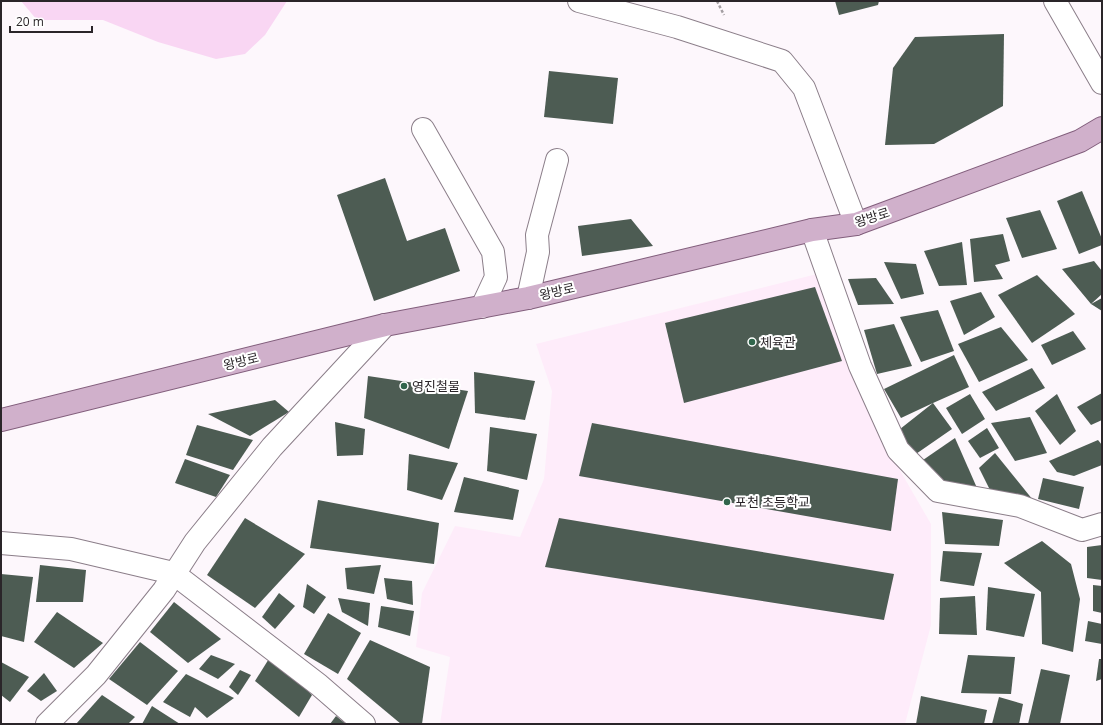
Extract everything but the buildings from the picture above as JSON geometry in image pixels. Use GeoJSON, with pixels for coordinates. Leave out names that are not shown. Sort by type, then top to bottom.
{"type":"FeatureCollection","features":[{"type":"Feature","properties":{"kind":"main road","name":"왕방로"},"geometry":{"type":"LineString","coordinates":[[1,420],[385,325],[528,298],[812,230],[856,224],[1080,141],[1102,128]]}},
{"type":"Feature","properties":{"kind":"main road"},"geometry":{"type":"LineString","coordinates":[[1080,141],[1102,147]]}},
{"type":"Feature","properties":{"kind":"street"},"geometry":{"type":"LineString","coordinates":[[579,1],[676,27],[782,61],[804,88],[856,224]]}},
{"type":"Feature","properties":{"kind":"street"},"geometry":{"type":"LineString","coordinates":[[1055,1],[1102,83]]}},
{"type":"Feature","properties":{"kind":"street"},"geometry":{"type":"LineString","coordinates":[[423,128],[493,252],[496,277],[482,307]]}},
{"type":"Feature","properties":{"kind":"street"},"geometry":{"type":"LineString","coordinates":[[528,298],[538,252],[537,235],[557,160]]}},
{"type":"Feature","properties":{"kind":"street"},"geometry":{"type":"LineString","coordinates":[[812,230],[860,366],[898,450],[903,456],[938,491],[1020,506],[1082,530],[1102,524]]}},
{"type":"Feature","properties":{"kind":"street"},"geometry":{"type":"LineString","coordinates":[[47,724],[96,675],[164,590],[173,573],[194,542],[272,447],[385,325]]}},
{"type":"Feature","properties":{"kind":"street"},"geometry":{"type":"LineString","coordinates":[[1,543],[71,549],[173,573],[319,685],[364,724]]}},
{"type":"Feature","properties":{"kind":"shaded area"},"geometry":{"type":"Polygon","coordinates":[[[21,1],[287,1],[265,35],[245,54],[216,59],[158,42],[103,20],[37,20],[21,1]]]}},
{"type":"Feature","properties":{"kind":"shaded area","name":"포천 초등학교"},"geometry":{"type":"Polygon","coordinates":[[[817,274],[876,429],[931,524],[931,625],[905,724],[440,724],[450,657],[416,647],[422,593],[455,526],[520,537],[544,479],[552,391],[536,344],[817,274]]]}},
{"type":"Feature","properties":{"kind":"place","name":"체육관"},"geometry":{"type":"Point","coordinates":[752,342]}},
{"type":"Feature","properties":{"kind":"place","name":"영진철물"},"geometry":{"type":"Point","coordinates":[404,386]}},
{"type":"Feature","properties":{"kind":"place","name":"포천 초등학교"},"geometry":{"type":"Point","coordinates":[727,502]}}]}
